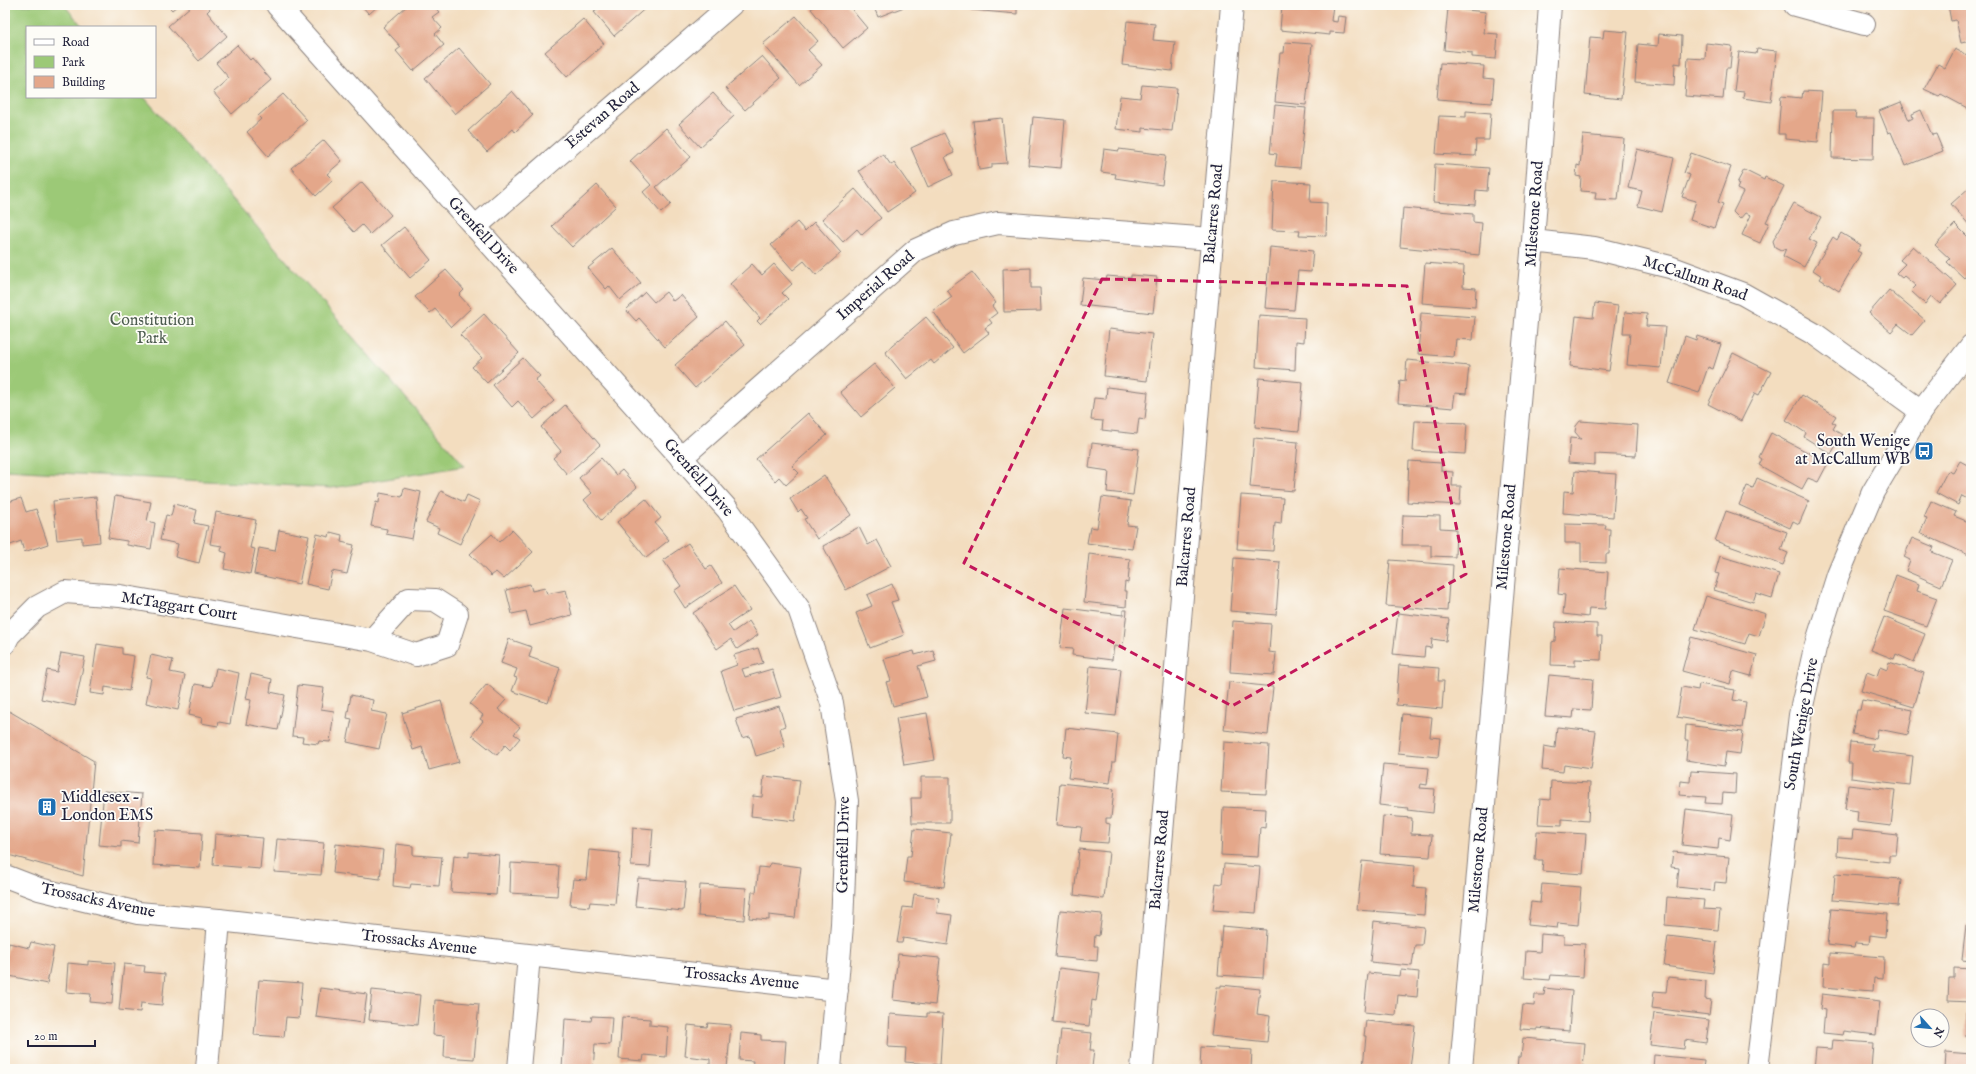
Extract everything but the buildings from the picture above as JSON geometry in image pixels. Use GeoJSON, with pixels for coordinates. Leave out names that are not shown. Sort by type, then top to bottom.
{"type":"FeatureCollection","features":[{"type":"Feature","properties":{"kind":"street","name":"Grenfell Drive"},"geometry":{"type":"LineString","coordinates":[[278,5],[728,510],[799,610],[832,703],[847,801],[842,925],[830,1069]]}},
{"type":"Feature","properties":{"kind":"street","name":"Estevan Road"},"geometry":{"type":"LineString","coordinates":[[475,227],[731,5]]}},
{"type":"Feature","properties":{"kind":"street","name":"Balcarres Road"},"geometry":{"type":"LineString","coordinates":[[1142,1069],[1232,5]]}},
{"type":"Feature","properties":{"kind":"street","name":"Milestone Road"},"geometry":{"type":"LineString","coordinates":[[1461,1069],[1533,241],[1550,5]]}},
{"type":"Feature","properties":{"kind":"street"},"geometry":{"type":"LineString","coordinates":[[1795,5],[1864,24]]}},
{"type":"Feature","properties":{"kind":"street","name":"Imperial Road"},"geometry":{"type":"LineString","coordinates":[[681,458],[916,250],[954,233],[998,223],[1212,239]]}},
{"type":"Feature","properties":{"kind":"street","name":"McCallum Road"},"geometry":{"type":"LineString","coordinates":[[1533,241],[1594,248],[1670,267],[1743,294],[1816,335],[1921,411]]}},
{"type":"Feature","properties":{"kind":"street","name":"South Wenige Drive"},"geometry":{"type":"LineString","coordinates":[[1757,1069],[1800,715],[1815,648],[1838,575],[1873,492],[1921,411],[1971,346]]}},
{"type":"Feature","properties":{"kind":"street","name":"McTaggart Court"},"geometry":{"type":"LineString","coordinates":[[5,643],[9,635],[37,607],[65,592],[120,596],[372,640]]}},
{"type":"Feature","properties":{"kind":"street","name":"Trossacks Avenue"},"geometry":{"type":"LineString","coordinates":[[5,876],[39,889],[138,913],[219,920],[837,990]]}},
{"type":"Feature","properties":{"kind":"street"},"geometry":{"type":"LineString","coordinates":[[207,1069],[219,920]]}},
{"type":"Feature","properties":{"kind":"street"},"geometry":{"type":"LineString","coordinates":[[519,1069],[529,956]]}},
{"type":"Feature","properties":{"kind":"highlighted area"},"geometry":{"type":"Polygon","coordinates":[[[1102,279],[1407,286],[1466,574],[1232,706],[964,563],[1102,279]]]}},
{"type":"Feature","properties":{"kind":"green space","name":"Constitution Park"},"geometry":{"type":"Polygon","coordinates":[[[5,5],[64,5],[82,26],[26,26],[26,98],[145,98],[465,466],[332,488],[5,470],[5,5]]]}},
{"type":"Feature","properties":{"kind":"place","name":"South Wenige at McCallum WB"},"geometry":{"type":"Point","coordinates":[1924,451]}},
{"type":"Feature","properties":{"kind":"place","name":"Middlesex – London EMS"},"geometry":{"type":"Point","coordinates":[47,807]}}]}
